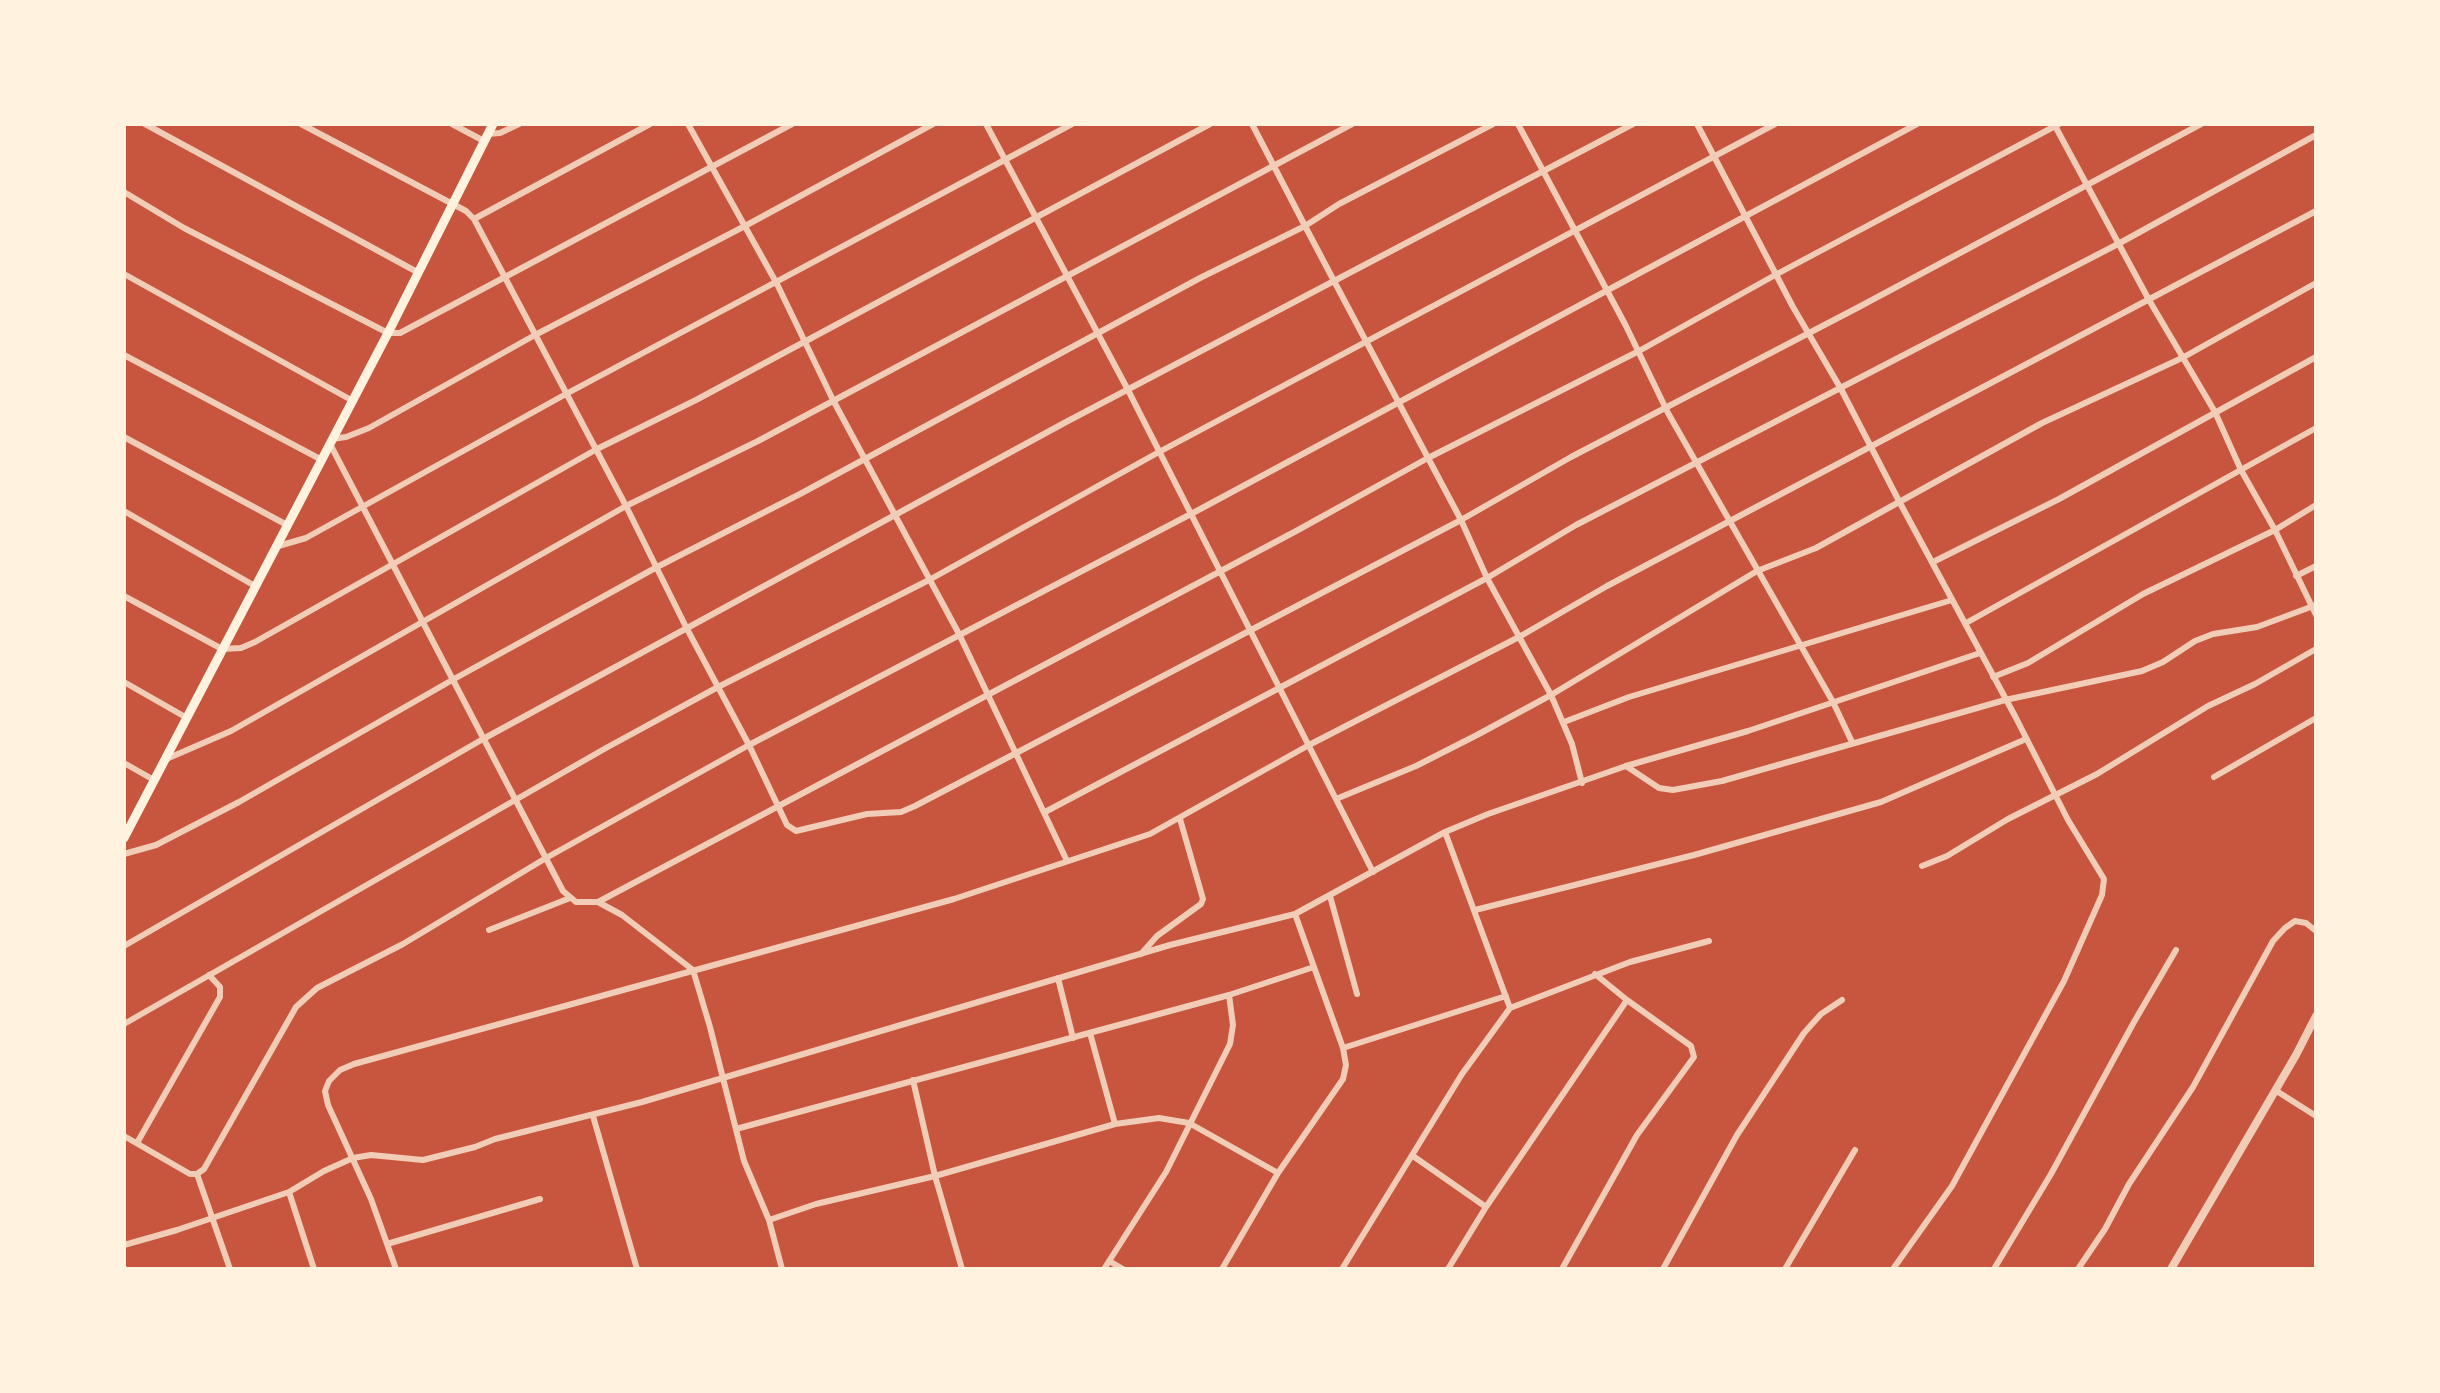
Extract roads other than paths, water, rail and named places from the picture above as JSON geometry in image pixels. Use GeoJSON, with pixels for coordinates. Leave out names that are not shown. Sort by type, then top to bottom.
{"type":"FeatureCollection","features":[{"type":"Feature","properties":{"kind":"main road"},"geometry":{"type":"LineString","coordinates":[[124,838],[353,401],[493,124]]}},
{"type":"Feature","properties":{"kind":"street"},"geometry":{"type":"LineString","coordinates":[[145,124],[419,273]]}},
{"type":"Feature","properties":{"kind":"street"},"geometry":{"type":"LineString","coordinates":[[301,124],[466,211],[474,219],[597,449],[787,825],[796,831],[867,814],[901,812],[1461,520],[1665,407],[2201,124]]}},
{"type":"Feature","properties":{"kind":"street"},"geometry":{"type":"LineString","coordinates":[[452,124],[486,138],[519,124]]}},
{"type":"Feature","properties":{"kind":"street"},"geometry":{"type":"LineString","coordinates":[[474,219],[650,124]]}},
{"type":"Feature","properties":{"kind":"street"},"geometry":{"type":"LineString","coordinates":[[688,124],[777,284],[833,400],[959,634],[1067,861]]}},
{"type":"Feature","properties":{"kind":"street"},"geometry":{"type":"LineString","coordinates":[[124,192],[184,228],[388,333],[406,331],[792,124]]}},
{"type":"Feature","properties":{"kind":"street"},"geometry":{"type":"LineString","coordinates":[[933,124],[535,335],[369,428],[331,441],[362,508],[563,891],[576,902],[598,902],[779,807],[1428,458],[1639,351],[2056,125],[2149,300],[2215,412],[2241,470],[2275,530],[2316,615]]}},
{"type":"Feature","properties":{"kind":"street"},"geometry":{"type":"LineString","coordinates":[[986,124],[1128,390],[1373,872]]}},
{"type":"Feature","properties":{"kind":"street"},"geometry":{"type":"LineString","coordinates":[[275,547],[306,538],[566,394],[1072,124]]}},
{"type":"Feature","properties":{"kind":"street"},"geometry":{"type":"LineString","coordinates":[[124,596],[222,649],[241,648],[255,642],[597,449],[696,400],[1210,124]]}},
{"type":"Feature","properties":{"kind":"street"},"geometry":{"type":"LineString","coordinates":[[1252,124],[1461,520],[1487,578],[1551,695],[1564,722],[1582,783]]}},
{"type":"Feature","properties":{"kind":"street"},"geometry":{"type":"LineString","coordinates":[[164,760],[231,731],[626,506],[758,441],[1352,124]]}},
{"type":"Feature","properties":{"kind":"street"},"geometry":{"type":"LineString","coordinates":[[124,854],[156,845],[239,802],[657,567],[800,494],[1493,124]]}},
{"type":"Feature","properties":{"kind":"street"},"geometry":{"type":"LineString","coordinates":[[1518,124],[1639,351],[1665,407],[1833,702],[1852,742]]}},
{"type":"Feature","properties":{"kind":"street"},"geometry":{"type":"LineString","coordinates":[[124,946],[483,739],[686,627],[1633,124]]}},
{"type":"Feature","properties":{"kind":"street"},"geometry":{"type":"LineString","coordinates":[[1697,124],[1966,623],[2055,796],[2104,879],[2102,895],[2064,981],[1952,1186],[1893,1269]]}},
{"type":"Feature","properties":{"kind":"street"},"geometry":{"type":"LineString","coordinates":[[124,1024],[718,687],[929,580],[1159,452],[1775,124]]}},
{"type":"Feature","properties":{"kind":"street"},"geometry":{"type":"LineString","coordinates":[[124,1136],[190,1174],[197,1174],[204,1169],[296,1007],[306,996],[403,944],[546,858],[749,745],[1191,514],[1917,124]]}},
{"type":"Feature","properties":{"kind":"street"},"geometry":{"type":"LineString","coordinates":[[1045,812],[1487,578],[1576,525],[2118,244],[2316,135]]}},
{"type":"Feature","properties":{"kind":"street"},"geometry":{"type":"LineString","coordinates":[[396,1269],[325,1091],[329,1081],[340,1070],[954,899],[1135,840],[1180,819],[1213,796],[1519,637],[1607,586],[2316,211]]}},
{"type":"Feature","properties":{"kind":"street"},"geometry":{"type":"LineString","coordinates":[[124,274],[353,401]]}},
{"type":"Feature","properties":{"kind":"street"},"geometry":{"type":"LineString","coordinates":[[1336,799],[1416,766],[1551,695],[1757,571],[1816,548],[2042,423],[2182,358],[2316,283]]}},
{"type":"Feature","properties":{"kind":"street"},"geometry":{"type":"LineString","coordinates":[[124,355],[322,460]]}},
{"type":"Feature","properties":{"kind":"street"},"geometry":{"type":"LineString","coordinates":[[1933,562],[2059,499],[2316,357]]}},
{"type":"Feature","properties":{"kind":"street"},"geometry":{"type":"LineString","coordinates":[[1966,623],[2316,428]]}},
{"type":"Feature","properties":{"kind":"street"},"geometry":{"type":"LineString","coordinates":[[124,437],[287,525]]}},
{"type":"Feature","properties":{"kind":"street"},"geometry":{"type":"LineString","coordinates":[[1993,677],[2028,663],[2143,594],[2275,530],[2316,505]]}},
{"type":"Feature","properties":{"kind":"street"},"geometry":{"type":"LineString","coordinates":[[124,511],[255,586]]}},
{"type":"Feature","properties":{"kind":"street"},"geometry":{"type":"LineString","coordinates":[[2296,576],[2316,566]]}},
{"type":"Feature","properties":{"kind":"street"},"geometry":{"type":"LineString","coordinates":[[1564,722],[1629,697],[1952,600]]}},
{"type":"Feature","properties":{"kind":"street"},"geometry":{"type":"LineString","coordinates":[[1626,766],[1659,788],[1673,790],[1722,781],[2005,700],[2142,671],[2213,634],[2257,627],[2314,606]]}},
{"type":"Feature","properties":{"kind":"street"},"geometry":{"type":"LineString","coordinates":[[1922,866],[1947,856],[2008,819],[2097,774],[2208,706],[2255,684],[2316,649]]}},
{"type":"Feature","properties":{"kind":"street"},"geometry":{"type":"LineString","coordinates":[[124,1245],[289,1192],[353,1158],[371,1155],[423,1160],[593,1116],[1141,954],[1295,914],[1445,832],[1488,814],[1626,766],[1683,751],[1980,653]]}},
{"type":"Feature","properties":{"kind":"street"},"geometry":{"type":"LineString","coordinates":[[124,682],[187,718]]}},
{"type":"Feature","properties":{"kind":"street"},"geometry":{"type":"LineString","coordinates":[[2214,777],[2316,718]]}},
{"type":"Feature","properties":{"kind":"street"},"geometry":{"type":"LineString","coordinates":[[1475,910],[1694,855],[1881,802],[2026,739]]}},
{"type":"Feature","properties":{"kind":"street"},"geometry":{"type":"LineString","coordinates":[[124,763],[154,780]]}},
{"type":"Feature","properties":{"kind":"street"},"geometry":{"type":"LineString","coordinates":[[1141,954],[1157,936],[1201,904],[1203,899],[1180,819]]}},
{"type":"Feature","properties":{"kind":"street"},"geometry":{"type":"LineString","coordinates":[[1445,832],[1510,1008]]}},
{"type":"Feature","properties":{"kind":"street"},"geometry":{"type":"LineString","coordinates":[[1330,896],[1357,994]]}},
{"type":"Feature","properties":{"kind":"street"},"geometry":{"type":"LineString","coordinates":[[489,930],[570,898]]}},
{"type":"Feature","properties":{"kind":"street"},"geometry":{"type":"LineString","coordinates":[[598,902],[622,915],[693,970],[744,1161],[769,1220],[782,1269]]}},
{"type":"Feature","properties":{"kind":"street"},"geometry":{"type":"LineString","coordinates":[[1222,1269],[1278,1173],[1343,1079],[1346,1065],[1343,1048],[1295,914]]}},
{"type":"Feature","properties":{"kind":"street"},"geometry":{"type":"LineString","coordinates":[[2078,1269],[2193,1087],[2273,941],[2295,921],[2306,923],[2316,931]]}},
{"type":"Feature","properties":{"kind":"street"},"geometry":{"type":"LineString","coordinates":[[1342,1269],[1462,1074],[1510,1008],[1595,974],[1709,941]]}},
{"type":"Feature","properties":{"kind":"street"},"geometry":{"type":"LineString","coordinates":[[1994,1269],[2051,1174],[2176,950]]}},
{"type":"Feature","properties":{"kind":"street"},"geometry":{"type":"LineString","coordinates":[[736,1129],[1229,995],[1314,967]]}},
{"type":"Feature","properties":{"kind":"street"},"geometry":{"type":"LineString","coordinates":[[1562,1269],[1637,1135],[1694,1057],[1691,1046],[1595,974]]}},
{"type":"Feature","properties":{"kind":"street"},"geometry":{"type":"LineString","coordinates":[[137,1143],[220,997],[220,987],[209,975]]}},
{"type":"Feature","properties":{"kind":"street"},"geometry":{"type":"LineString","coordinates":[[1058,978],[1073,1038]]}},
{"type":"Feature","properties":{"kind":"street"},"geometry":{"type":"LineString","coordinates":[[1104,1269],[1153,1195],[1230,1044],[1233,1025],[1229,995]]}},
{"type":"Feature","properties":{"kind":"street"},"geometry":{"type":"LineString","coordinates":[[1343,1048],[1506,996]]}},
{"type":"Feature","properties":{"kind":"street"},"geometry":{"type":"LineString","coordinates":[[1448,1269],[1486,1207],[1627,1000]]}},
{"type":"Feature","properties":{"kind":"street"},"geometry":{"type":"LineString","coordinates":[[1663,1269],[1737,1135],[1796,1045],[1821,1014],[1842,1000]]}},
{"type":"Feature","properties":{"kind":"street"},"geometry":{"type":"LineString","coordinates":[[2171,1269],[2316,1016]]}},
{"type":"Feature","properties":{"kind":"street"},"geometry":{"type":"LineString","coordinates":[[1090,1033],[1115,1124]]}},
{"type":"Feature","properties":{"kind":"street"},"geometry":{"type":"LineString","coordinates":[[913,1080],[935,1176],[962,1269]]}},
{"type":"Feature","properties":{"kind":"street"},"geometry":{"type":"LineString","coordinates":[[2275,1090],[2316,1116]]}},
{"type":"Feature","properties":{"kind":"street"},"geometry":{"type":"LineString","coordinates":[[593,1116],[637,1269]]}},
{"type":"Feature","properties":{"kind":"street"},"geometry":{"type":"LineString","coordinates":[[769,1220],[816,1204],[935,1176],[1115,1124],[1159,1118],[1189,1123],[1278,1173]]}},
{"type":"Feature","properties":{"kind":"street"},"geometry":{"type":"LineString","coordinates":[[1785,1269],[1855,1150]]}},
{"type":"Feature","properties":{"kind":"street"},"geometry":{"type":"LineString","coordinates":[[1413,1156],[1486,1207]]}},
{"type":"Feature","properties":{"kind":"street"},"geometry":{"type":"LineString","coordinates":[[197,1174],[230,1269]]}},
{"type":"Feature","properties":{"kind":"street"},"geometry":{"type":"LineString","coordinates":[[289,1192],[314,1269]]}},
{"type":"Feature","properties":{"kind":"street"},"geometry":{"type":"LineString","coordinates":[[387,1244],[540,1199]]}},
{"type":"Feature","properties":{"kind":"street"},"geometry":{"type":"LineString","coordinates":[[1109,1261],[1123,1269]]}}]}
